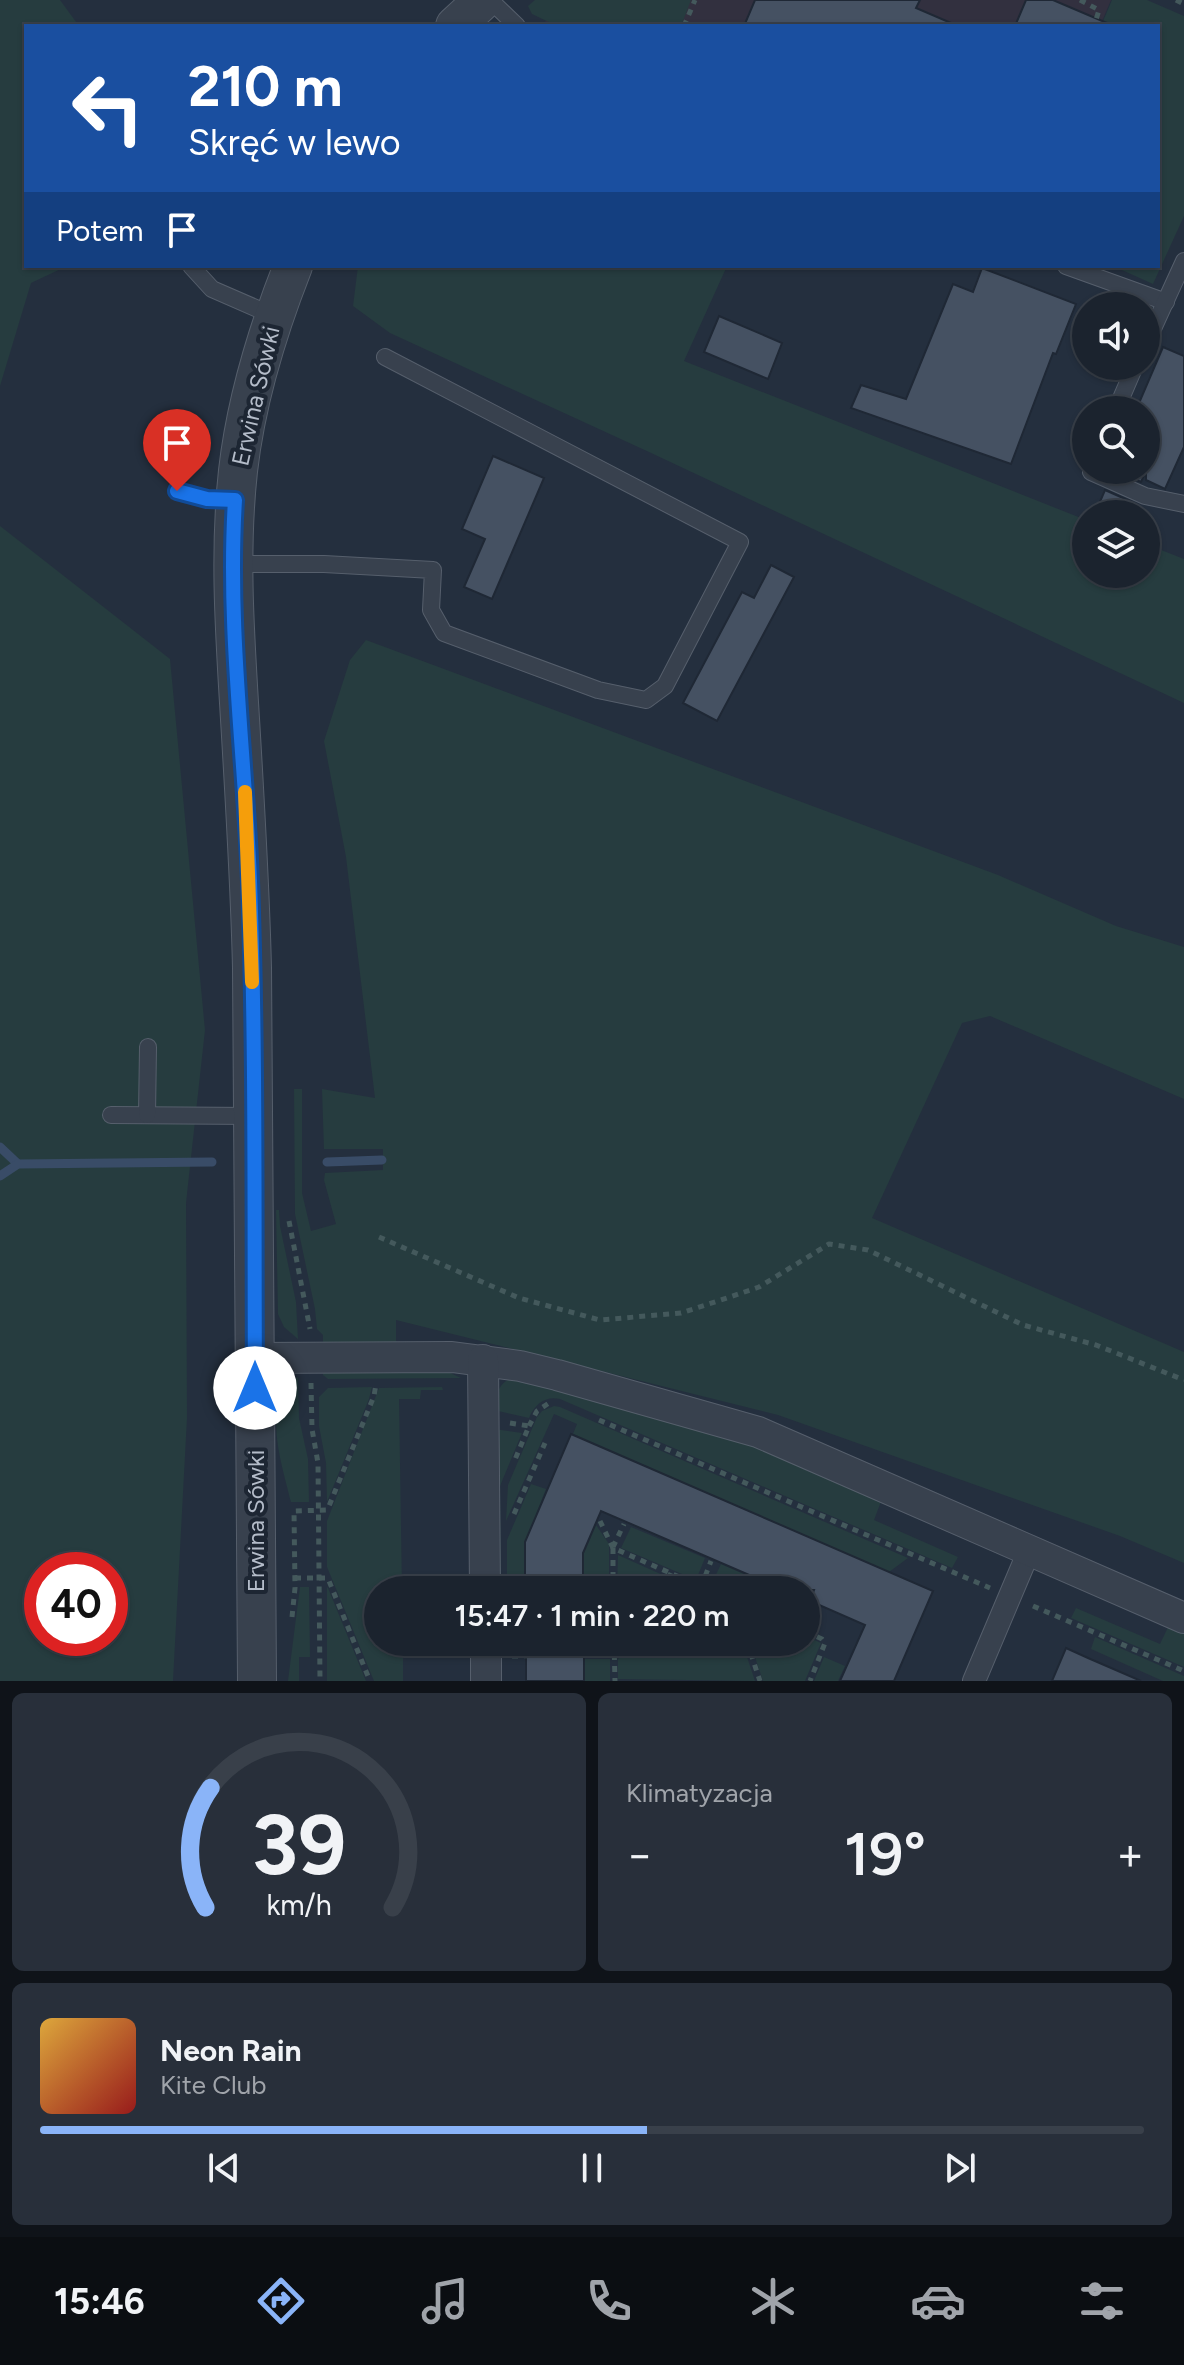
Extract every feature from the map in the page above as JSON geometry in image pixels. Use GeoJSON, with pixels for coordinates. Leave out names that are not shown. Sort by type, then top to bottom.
{"type":"FeatureCollection","features":[{"type":"Feature","properties":{"kind":"street"},"geometry":{"type":"LineString","coordinates":[[457,24],[483,0]]}},
{"type":"Feature","properties":{"kind":"street","name":"Erwina Sówki"},"geometry":{"type":"LineString","coordinates":[[257,1681],[250,878],[232,564],[235,500],[243,435],[253,387],[292,268]]}},
{"type":"Feature","properties":{"kind":"street"},"geometry":{"type":"LineString","coordinates":[[255,1358],[435,1357],[483,1360],[557,1375],[758,1432],[1184,1618]]}},
{"type":"Feature","properties":{"kind":"street"},"geometry":{"type":"LineString","coordinates":[[483,1360],[485,1576]]}},
{"type":"Feature","properties":{"kind":"street"},"geometry":{"type":"LineString","coordinates":[[974,1681],[1029,1551]]}},
{"type":"Feature","properties":{"kind":"street"},"geometry":{"type":"LineString","coordinates":[[486,1656],[486,1681]]}},
{"type":"Feature","properties":{"kind":"lane"},"geometry":{"type":"LineString","coordinates":[[490,0],[515,24]]}},
{"type":"Feature","properties":{"kind":"lane"},"geometry":{"type":"LineString","coordinates":[[1160,315],[1184,261]]}},
{"type":"Feature","properties":{"kind":"lane"},"geometry":{"type":"LineString","coordinates":[[193,268],[212,289],[274,316]]}},
{"type":"Feature","properties":{"kind":"lane"},"geometry":{"type":"LineString","coordinates":[[1072,268],[1166,302]]}},
{"type":"Feature","properties":{"kind":"lane"},"geometry":{"type":"LineString","coordinates":[[232,564],[324,564],[433,570],[431,610],[444,633],[598,690],[646,700],[665,686],[740,542],[385,357]]}},
{"type":"Feature","properties":{"kind":"lane"},"geometry":{"type":"LineString","coordinates":[[1118,484],[1145,496],[1184,504]]}},
{"type":"Feature","properties":{"kind":"lane"},"geometry":{"type":"LineString","coordinates":[[177,491],[207,499],[235,500]]}},
{"type":"Feature","properties":{"kind":"lane"},"geometry":{"type":"LineString","coordinates":[[147,1115],[148,1047]]}},
{"type":"Feature","properties":{"kind":"lane"},"geometry":{"type":"LineString","coordinates":[[111,1115],[254,1116]]}},
{"type":"Feature","properties":{"kind":"path"},"geometry":{"type":"LineString","coordinates":[[685,24],[695,0]]}},
{"type":"Feature","properties":{"kind":"path"},"geometry":{"type":"LineString","coordinates":[[1080,0],[1099,10],[1095,24]]}},
{"type":"Feature","properties":{"kind":"path"},"geometry":{"type":"LineString","coordinates":[[1176,0],[1184,4]]}},
{"type":"Feature","properties":{"kind":"path"},"geometry":{"type":"LineString","coordinates":[[379,1237],[519,1298],[600,1320],[681,1313],[727,1298],[759,1287],[829,1244],[868,1250],[1023,1325],[1096,1345],[1184,1380]]}},
{"type":"Feature","properties":{"kind":"path"},"geometry":{"type":"LineString","coordinates":[[311,1372],[312,1429],[318,1463],[320,1681]]}},
{"type":"Feature","properties":{"kind":"path"},"geometry":{"type":"LineString","coordinates":[[295,1588],[294,1511],[326,1510],[329,1506],[374,1396],[376,1383]]}},
{"type":"Feature","properties":{"kind":"path"},"geometry":{"type":"LineString","coordinates":[[529,1426],[541,1407],[551,1402],[558,1403]]}},
{"type":"Feature","properties":{"kind":"path"},"geometry":{"type":"LineString","coordinates":[[595,1418],[1184,1671]]}},
{"type":"Feature","properties":{"kind":"path"},"geometry":{"type":"LineString","coordinates":[[514,1513],[545,1443]]}},
{"type":"Feature","properties":{"kind":"path"},"geometry":{"type":"LineString","coordinates":[[600,1521],[613,1548],[677,1576]]}},
{"type":"Feature","properties":{"kind":"path"},"geometry":{"type":"LineString","coordinates":[[613,1576],[613,1548],[624,1524]]}},
{"type":"Feature","properties":{"kind":"path"},"geometry":{"type":"LineString","coordinates":[[705,1576],[711,1561]]}},
{"type":"Feature","properties":{"kind":"path"},"geometry":{"type":"LineString","coordinates":[[295,1578],[327,1578],[370,1681]]}},
{"type":"Feature","properties":{"kind":"path"},"geometry":{"type":"LineString","coordinates":[[820,1638],[825,1643],[820,1656]]}},
{"type":"Feature","properties":{"kind":"path"},"geometry":{"type":"LineString","coordinates":[[614,1656],[615,1681]]}},
{"type":"Feature","properties":{"kind":"path"},"geometry":{"type":"LineString","coordinates":[[752,1656],[760,1681]]}},
{"type":"Feature","properties":{"kind":"path"},"geometry":{"type":"LineString","coordinates":[[810,1681],[820,1656]]}},
{"type":"Feature","properties":{"kind":"shaded area"},"geometry":{"type":"Polygon","coordinates":[[[561,0],[1111,0],[1101,24],[544,24],[561,0]]]}},
{"type":"Feature","properties":{"kind":"green space"},"geometry":{"type":"Polygon","coordinates":[[[0,0],[60,0],[78,24],[24,24],[24,268],[63,268],[31,283],[0,386],[0,0]]]}},
{"type":"Feature","properties":{"kind":"green space"},"geometry":{"type":"Polygon","coordinates":[[[535,0],[691,0],[682,24],[553,24],[532,14],[528,6],[535,0]]]}},
{"type":"Feature","properties":{"kind":"green space"},"geometry":{"type":"Polygon","coordinates":[[[1112,0],[1147,0],[1184,16],[1184,216],[1153,284],[1117,268],[1160,268],[1160,24],[1102,24],[1112,0]]]}},
{"type":"Feature","properties":{"kind":"green space"},"geometry":{"type":"Polygon","coordinates":[[[358,268],[726,268],[684,361],[1072,514],[1072,588],[1160,588],[1160,550],[1184,559],[1184,703],[649,452],[390,333],[353,306],[358,268]]]}},
{"type":"Feature","properties":{"kind":"green space"},"geometry":{"type":"Polygon","coordinates":[[[0,526],[170,659],[205,1030],[186,1203],[187,1418],[173,1681],[0,1681],[0,526]]]}},
{"type":"Feature","properties":{"kind":"green space"},"geometry":{"type":"Polygon","coordinates":[[[366,640],[998,875],[1116,926],[1184,947],[1184,1099],[990,1016],[962,1023],[872,1218],[1184,1352],[1184,1563],[1120,1536],[778,1415],[396,1320],[396,1344],[323,1345],[323,1335],[317,1329],[295,1214],[294,1089],[302,1089],[302,1193],[311,1231],[336,1224],[324,1180],[325,1173],[383,1170],[383,1149],[324,1149],[322,1089],[375,1098],[346,857],[324,741],[350,660],[366,640]]]}},
{"type":"Feature","properties":{"kind":"green space"},"geometry":{"type":"Polygon","coordinates":[[[276,1210],[279,1210],[296,1302],[298,1339],[284,1327],[278,1314],[276,1210]]]}},
{"type":"Feature","properties":{"kind":"green space"},"geometry":{"type":"Polygon","coordinates":[[[444,1370],[461,1378],[328,1379],[323,1375],[323,1371],[444,1370]]]}},
{"type":"Feature","properties":{"kind":"green space"},"geometry":{"type":"Polygon","coordinates":[[[298,1377],[299,1418],[308,1459],[309,1502],[291,1502],[277,1435],[279,1402],[286,1388],[298,1377]]]}},
{"type":"Feature","properties":{"kind":"green space"},"geometry":{"type":"Polygon","coordinates":[[[518,1377],[736,1438],[882,1499],[874,1520],[958,1557],[952,1568],[560,1399],[541,1402],[529,1418],[494,1410],[502,1384],[518,1377]]]}},
{"type":"Feature","properties":{"kind":"green space"},"geometry":{"type":"Polygon","coordinates":[[[372,1387],[327,1502],[319,1397],[328,1388],[372,1387]]]}},
{"type":"Feature","properties":{"kind":"green space"},"geometry":{"type":"Polygon","coordinates":[[[442,1387],[443,1390],[421,1390],[420,1399],[399,1399],[402,1576],[364,1576],[364,1656],[403,1656],[403,1681],[374,1681],[327,1567],[327,1521],[379,1388],[442,1387]]]}},
{"type":"Feature","properties":{"kind":"green space"},"geometry":{"type":"Polygon","coordinates":[[[554,1406],[908,1558],[889,1572],[573,1434],[577,1424],[554,1414],[506,1521],[508,1485],[537,1417],[554,1406]]]}},
{"type":"Feature","properties":{"kind":"green space"},"geometry":{"type":"Polygon","coordinates":[[[494,1429],[522,1433],[500,1486],[501,1576],[497,1576],[494,1429]]]}},
{"type":"Feature","properties":{"kind":"green space"},"geometry":{"type":"Polygon","coordinates":[[[531,1484],[546,1489],[526,1541],[527,1576],[507,1576],[507,1540],[531,1484]]]}},
{"type":"Feature","properties":{"kind":"green space"},"geometry":{"type":"Polygon","coordinates":[[[596,1525],[609,1544],[609,1576],[584,1576],[584,1553],[596,1525]]]}},
{"type":"Feature","properties":{"kind":"green space"},"geometry":{"type":"Polygon","coordinates":[[[631,1527],[705,1558],[698,1576],[687,1576],[621,1548],[631,1527]]]}},
{"type":"Feature","properties":{"kind":"green space"},"geometry":{"type":"Polygon","coordinates":[[[618,1555],[665,1576],[617,1576],[618,1555]]]}},
{"type":"Feature","properties":{"kind":"green space"},"geometry":{"type":"Polygon","coordinates":[[[721,1564],[749,1576],[715,1576],[721,1564]]]}},
{"type":"Feature","properties":{"kind":"green space"},"geometry":{"type":"Polygon","coordinates":[[[300,1587],[309,1587],[310,1657],[299,1657],[299,1681],[288,1681],[300,1587]]]}},
{"type":"Feature","properties":{"kind":"green space"},"geometry":{"type":"Polygon","coordinates":[[[328,1588],[366,1681],[327,1681],[328,1588]]]}},
{"type":"Feature","properties":{"kind":"green space"},"geometry":{"type":"Polygon","coordinates":[[[1076,1608],[1160,1644],[1170,1623],[1184,1630],[1184,1667],[1071,1618],[1076,1608]]]}},
{"type":"Feature","properties":{"kind":"green space"},"geometry":{"type":"Polygon","coordinates":[[[1095,1637],[1184,1676],[1184,1681],[1163,1681],[1091,1649],[1095,1637]]]}},
{"type":"Feature","properties":{"kind":"green space"},"geometry":{"type":"Polygon","coordinates":[[[622,1656],[747,1656],[755,1681],[618,1679],[618,1659],[622,1656]]]}},
{"type":"Feature","properties":{"kind":"green space"},"geometry":{"type":"Polygon","coordinates":[[[755,1656],[816,1656],[805,1681],[763,1681],[755,1656]]]}},
{"type":"Feature","properties":{"kind":"green space"},"geometry":{"type":"Polygon","coordinates":[[[824,1657],[845,1666],[838,1681],[814,1681],[824,1657]]]}},
{"type":"Feature","properties":{"kind":"green space"},"geometry":{"type":"Polygon","coordinates":[[[585,1659],[610,1659],[610,1681],[585,1681],[585,1659]]]}},
{"type":"Feature","properties":{"kind":"building"},"geometry":{"type":"Polygon","coordinates":[[[755,0],[920,0],[916,8],[953,24],[745,24],[755,0]]]}},
{"type":"Feature","properties":{"kind":"building"},"geometry":{"type":"Polygon","coordinates":[[[1026,0],[1053,0],[1109,24],[1016,24],[1026,0]]]}},
{"type":"Feature","properties":{"kind":"building"},"geometry":{"type":"Polygon","coordinates":[[[982,268],[1072,302],[1072,314],[1056,354],[1053,353],[1011,464],[851,408],[861,385],[906,399],[953,284],[973,292],[982,268]]]}},
{"type":"Feature","properties":{"kind":"building"},"geometry":{"type":"Polygon","coordinates":[[[719,316],[782,343],[768,379],[704,352],[719,316]]]}},
{"type":"Feature","properties":{"kind":"building"},"geometry":{"type":"Polygon","coordinates":[[[1163,347],[1184,356],[1184,447],[1165,489],[1154,484],[1160,484],[1160,396],[1142,396],[1149,380],[1160,380],[1163,347]]]}},
{"type":"Feature","properties":{"kind":"building"},"geometry":{"type":"Polygon","coordinates":[[[493,456],[544,478],[492,599],[464,587],[485,539],[462,529],[493,456]]]}},
{"type":"Feature","properties":{"kind":"building"},"geometry":{"type":"Polygon","coordinates":[[[1105,490],[1128,500],[1101,500],[1105,490]]]}},
{"type":"Feature","properties":{"kind":"building"},"geometry":{"type":"Polygon","coordinates":[[[771,565],[794,577],[717,721],[683,703],[742,592],[754,598],[771,565]]]}},
{"type":"Feature","properties":{"kind":"building"},"geometry":{"type":"Polygon","coordinates":[[[571,1434],[933,1591],[894,1681],[840,1681],[865,1625],[820,1605],[820,1576],[752,1576],[601,1511],[583,1553],[583,1576],[525,1576],[525,1542],[571,1434]]]}},
{"type":"Feature","properties":{"kind":"building"},"geometry":{"type":"Polygon","coordinates":[[[1066,1648],[1088,1658],[1141,1681],[1052,1681],[1066,1648]]]}},
{"type":"Feature","properties":{"kind":"building"},"geometry":{"type":"Polygon","coordinates":[[[526,1656],[584,1656],[584,1681],[526,1681],[526,1656]]]}},
{"type":"Feature","properties":{"kind":"waterway"},"geometry":{"type":"LineString","coordinates":[[0,1147],[18,1164]]}},
{"type":"Feature","properties":{"kind":"waterway"},"geometry":{"type":"LineString","coordinates":[[327,1162],[382,1160]]}},
{"type":"Feature","properties":{"kind":"waterway"},"geometry":{"type":"LineString","coordinates":[[0,1176],[18,1164],[212,1162]]}},
{"type":"Feature","properties":{"kind":"slow traffic"},"geometry":{"type":"LineString","coordinates":[[245,792],[252,982]]}},
{"type":"Feature","properties":{"kind":"route"},"geometry":{"type":"LineString","coordinates":[[177,491],[207,499],[235,500],[233,599],[250,878],[255,1388]]}}]}
